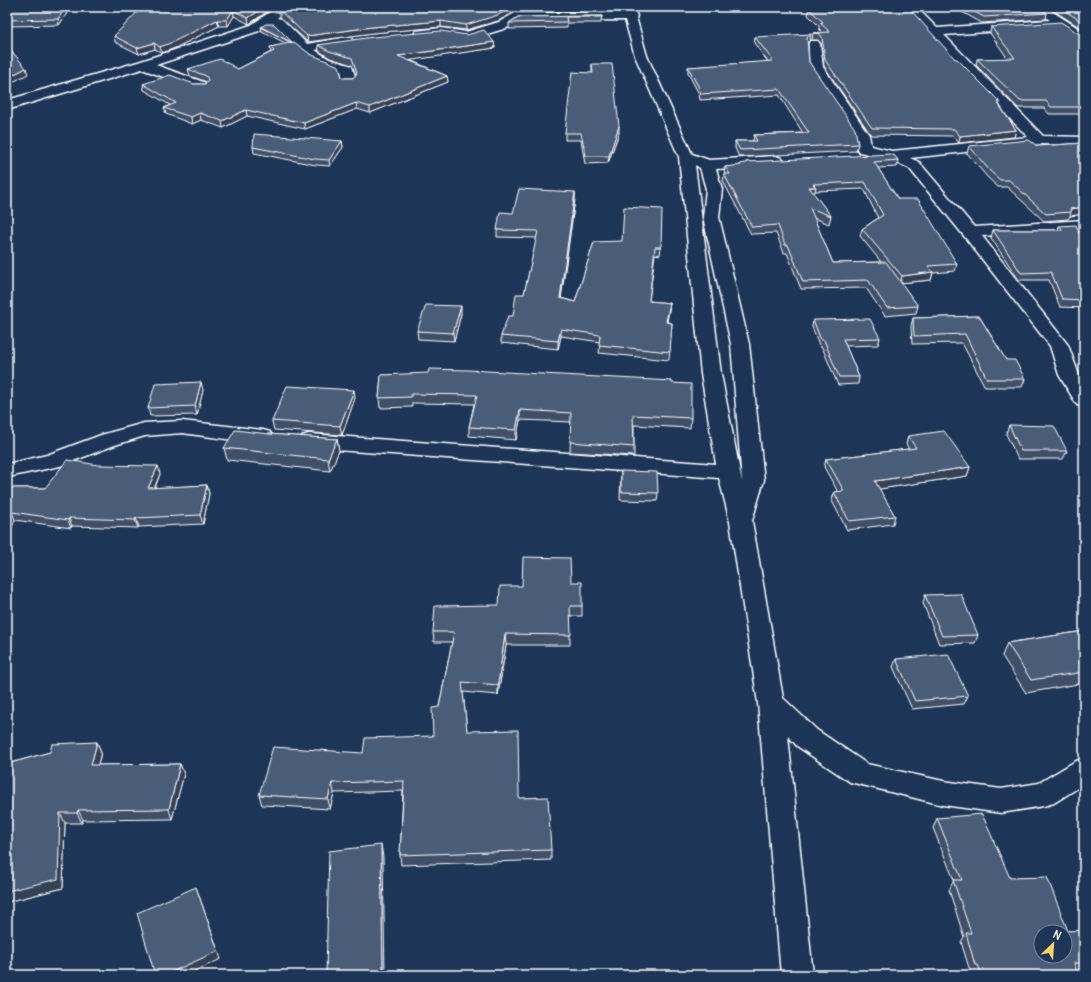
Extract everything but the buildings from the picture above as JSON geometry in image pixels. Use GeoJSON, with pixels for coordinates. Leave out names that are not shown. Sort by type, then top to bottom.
{"type":"FeatureCollection","features":[{"type":"Feature","properties":{"kind":"street"},"geometry":{"type":"LineString","coordinates":[[10,102],[143,65],[255,28],[285,7]]}},
{"type":"Feature","properties":{"kind":"street"},"geometry":{"type":"LineString","coordinates":[[909,7],[1039,140]]}},
{"type":"Feature","properties":{"kind":"street"},"geometry":{"type":"LineString","coordinates":[[1037,7],[1084,36]]}},
{"type":"Feature","properties":{"kind":"street"},"geometry":{"type":"LineString","coordinates":[[411,35],[442,32],[467,36],[503,25],[515,17],[629,12],[641,56],[686,157],[711,374],[728,472],[741,522],[771,703],[797,975]]}},
{"type":"Feature","properties":{"kind":"street"},"geometry":{"type":"LineString","coordinates":[[265,22],[278,22],[304,48],[317,58],[332,65],[347,69],[349,80]]}},
{"type":"Feature","properties":{"kind":"street"},"geometry":{"type":"LineString","coordinates":[[932,32],[964,31],[1062,23]]}},
{"type":"Feature","properties":{"kind":"street"},"geometry":{"type":"LineString","coordinates":[[304,48],[357,40]]}},
{"type":"Feature","properties":{"kind":"street"},"geometry":{"type":"LineString","coordinates":[[814,44],[816,67],[862,135],[864,149],[891,155],[914,166],[970,232],[1059,345],[1070,375],[1084,401]]}},
{"type":"Feature","properties":{"kind":"street"},"geometry":{"type":"LineString","coordinates":[[143,65],[200,86]]}},
{"type":"Feature","properties":{"kind":"street"},"geometry":{"type":"LineString","coordinates":[[853,157],[891,155],[1039,140],[1084,141]]}},
{"type":"Feature","properties":{"kind":"street"},"geometry":{"type":"LineString","coordinates":[[686,157],[707,165],[791,160]]}},
{"type":"Feature","properties":{"kind":"street"},"geometry":{"type":"LineString","coordinates":[[707,165],[714,189],[711,217],[741,351],[753,480],[741,522]]}},
{"type":"Feature","properties":{"kind":"street"},"geometry":{"type":"LineString","coordinates":[[970,232],[1084,225]]}},
{"type":"Feature","properties":{"kind":"street"},"geometry":{"type":"LineString","coordinates":[[13,469],[52,461],[108,440],[144,430],[182,427],[283,439],[728,472]]}},
{"type":"Feature","properties":{"kind":"street"},"geometry":{"type":"LineString","coordinates":[[771,703],[807,738],[860,774],[943,793],[1001,801],[1044,794],[1084,770]]}}]}
